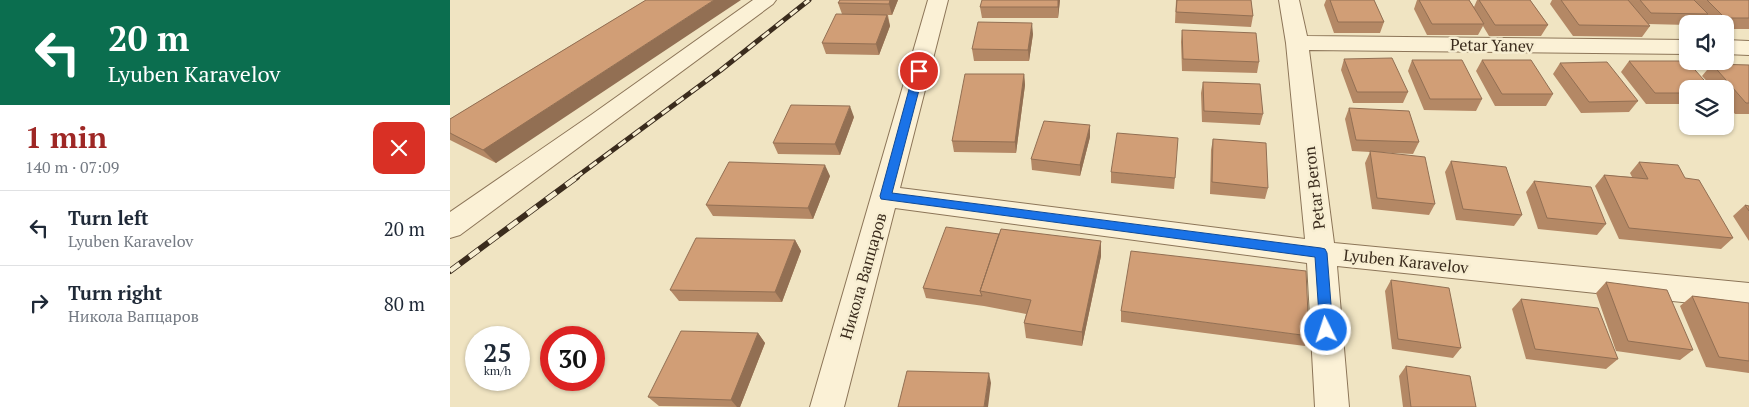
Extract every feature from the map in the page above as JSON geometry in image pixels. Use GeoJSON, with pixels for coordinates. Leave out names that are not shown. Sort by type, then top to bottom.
{"type":"FeatureCollection","features":[{"type":"Feature","properties":{"kind":"street"},"geometry":{"type":"LineString","coordinates":[[450,227],[766,0]]}},
{"type":"Feature","properties":{"kind":"street","name":"Никола Вапцаров"},"geometry":{"type":"LineString","coordinates":[[827,407],[938,0]]}},
{"type":"Feature","properties":{"kind":"street","name":"Petar Beron"},"geometry":{"type":"LineString","coordinates":[[1289,0],[1297,43],[1321,253],[1332,407]]}},
{"type":"Feature","properties":{"kind":"street","name":"Petar Yanev"},"geometry":{"type":"LineString","coordinates":[[1297,43],[1679,47]]}},
{"type":"Feature","properties":{"kind":"street"},"geometry":{"type":"LineString","coordinates":[[1734,47],[1749,48]]}},
{"type":"Feature","properties":{"kind":"street","name":"Lyuben Karavelov"},"geometry":{"type":"LineString","coordinates":[[885,196],[1321,253],[1749,296]]}},
{"type":"Feature","properties":{"kind":"building"},"geometry":{"type":"Polygon","coordinates":[[[646,0],[714,0],[483,150],[450,133],[450,119],[646,0]]]}},
{"type":"Feature","properties":{"kind":"building"},"geometry":{"type":"Polygon","coordinates":[[[840,0],[890,0],[889,4],[838,3],[840,0]]]}},
{"type":"Feature","properties":{"kind":"building"},"geometry":{"type":"Polygon","coordinates":[[[982,0],[1058,0],[1058,7],[980,7],[982,0]]]}},
{"type":"Feature","properties":{"kind":"building"},"geometry":{"type":"Polygon","coordinates":[[[1177,0],[1251,0],[1253,16],[1176,12],[1177,0]]]}},
{"type":"Feature","properties":{"kind":"building"},"geometry":{"type":"Polygon","coordinates":[[[1330,0],[1374,0],[1384,22],[1338,22],[1330,0]]]}},
{"type":"Feature","properties":{"kind":"building"},"geometry":{"type":"Polygon","coordinates":[[[1419,0],[1469,0],[1484,24],[1432,24],[1419,0]]]}},
{"type":"Feature","properties":{"kind":"building"},"geometry":{"type":"Polygon","coordinates":[[[1479,0],[1530,0],[1548,25],[1495,25],[1479,0]]]}},
{"type":"Feature","properties":{"kind":"building"},"geometry":{"type":"Polygon","coordinates":[[[1561,0],[1628,0],[1650,26],[1579,25],[1561,0]]]}},
{"type":"Feature","properties":{"kind":"building"},"geometry":{"type":"Polygon","coordinates":[[[1640,0],[1694,0],[1708,14],[1651,13],[1640,0]]]}},
{"type":"Feature","properties":{"kind":"building"},"geometry":{"type":"Polygon","coordinates":[[[1707,0],[1749,0],[1749,18],[1734,18],[1734,15],[1722,15],[1707,0]]]}},
{"type":"Feature","properties":{"kind":"building"},"geometry":{"type":"Polygon","coordinates":[[[836,14],[887,15],[876,44],[822,43],[836,14]]]}},
{"type":"Feature","properties":{"kind":"building"},"geometry":{"type":"Polygon","coordinates":[[[978,22],[1032,23],[1028,50],[972,49],[978,22]]]}},
{"type":"Feature","properties":{"kind":"building"},"geometry":{"type":"Polygon","coordinates":[[[1182,30],[1256,33],[1259,62],[1183,59],[1182,30]]]}},
{"type":"Feature","properties":{"kind":"building"},"geometry":{"type":"Polygon","coordinates":[[[1392,58],[1408,92],[1357,92],[1344,59],[1392,58]]]}},
{"type":"Feature","properties":{"kind":"building"},"geometry":{"type":"Polygon","coordinates":[[[1412,60],[1462,60],[1482,99],[1430,99],[1412,60]]]}},
{"type":"Feature","properties":{"kind":"building"},"geometry":{"type":"Polygon","coordinates":[[[1482,60],[1531,60],[1553,94],[1502,94],[1482,60]]]}},
{"type":"Feature","properties":{"kind":"building"},"geometry":{"type":"Polygon","coordinates":[[[1629,61],[1679,61],[1679,70],[1695,70],[1704,80],[1679,80],[1679,93],[1655,93],[1629,61]]]}},
{"type":"Feature","properties":{"kind":"building"},"geometry":{"type":"Polygon","coordinates":[[[1607,62],[1638,101],[1589,102],[1560,63],[1607,62]]]}},
{"type":"Feature","properties":{"kind":"building"},"geometry":{"type":"Polygon","coordinates":[[[1734,65],[1749,65],[1749,103],[1746,103],[1734,89],[1734,80],[1726,80],[1717,70],[1734,70],[1734,65]]]}},
{"type":"Feature","properties":{"kind":"building"},"geometry":{"type":"Polygon","coordinates":[[[965,74],[1024,74],[1015,142],[952,141],[965,74]]]}},
{"type":"Feature","properties":{"kind":"building"},"geometry":{"type":"Polygon","coordinates":[[[1203,82],[1260,84],[1263,114],[1204,111],[1203,82]]]}},
{"type":"Feature","properties":{"kind":"building"},"geometry":{"type":"Polygon","coordinates":[[[791,105],[850,106],[835,144],[773,143],[791,105]]]}},
{"type":"Feature","properties":{"kind":"building"},"geometry":{"type":"Polygon","coordinates":[[[1349,108],[1409,111],[1419,142],[1356,140],[1349,108]]]}},
{"type":"Feature","properties":{"kind":"building"},"geometry":{"type":"Polygon","coordinates":[[[1044,121],[1090,125],[1080,165],[1031,159],[1044,121]]]}},
{"type":"Feature","properties":{"kind":"building"},"geometry":{"type":"Polygon","coordinates":[[[1117,133],[1178,138],[1175,178],[1111,172],[1117,133]]]}},
{"type":"Feature","properties":{"kind":"building"},"geometry":{"type":"Polygon","coordinates":[[[1213,139],[1266,143],[1268,188],[1212,182],[1213,139]]]}},
{"type":"Feature","properties":{"kind":"building"},"geometry":{"type":"Polygon","coordinates":[[[1370,151],[1425,157],[1435,204],[1377,198],[1370,151]]]}},
{"type":"Feature","properties":{"kind":"building"},"geometry":{"type":"Polygon","coordinates":[[[1451,161],[1506,167],[1522,215],[1463,209],[1451,161]]]}},
{"type":"Feature","properties":{"kind":"building"},"geometry":{"type":"Polygon","coordinates":[[[729,162],[825,165],[808,208],[706,205],[729,162]]]}},
{"type":"Feature","properties":{"kind":"building"},"geometry":{"type":"Polygon","coordinates":[[[1639,162],[1678,165],[1685,178],[1699,180],[1733,238],[1629,228],[1604,175],[1648,179],[1639,162]]]}},
{"type":"Feature","properties":{"kind":"building"},"geometry":{"type":"Polygon","coordinates":[[[1534,181],[1591,187],[1606,224],[1547,218],[1534,181]]]}},
{"type":"Feature","properties":{"kind":"building"},"geometry":{"type":"Polygon","coordinates":[[[946,227],[999,234],[980,291],[982,296],[923,288],[946,227]]]}},
{"type":"Feature","properties":{"kind":"building"},"geometry":{"type":"Polygon","coordinates":[[[1001,229],[1101,241],[1082,332],[1024,323],[1031,300],[980,291],[1001,229]]]}},
{"type":"Feature","properties":{"kind":"building"},"geometry":{"type":"Polygon","coordinates":[[[696,238],[795,240],[775,292],[670,290],[696,238]]]}},
{"type":"Feature","properties":{"kind":"building"},"geometry":{"type":"Polygon","coordinates":[[[1131,251],[1306,271],[1309,336],[1121,311],[1131,251]]]}},
{"type":"Feature","properties":{"kind":"building"},"geometry":{"type":"Polygon","coordinates":[[[1391,280],[1449,288],[1461,348],[1398,339],[1391,280]]]}},
{"type":"Feature","properties":{"kind":"building"},"geometry":{"type":"Polygon","coordinates":[[[1606,282],[1667,290],[1693,350],[1628,341],[1606,282]]]}},
{"type":"Feature","properties":{"kind":"building"},"geometry":{"type":"Polygon","coordinates":[[[1692,296],[1749,303],[1749,361],[1719,357],[1692,296]]]}},
{"type":"Feature","properties":{"kind":"building"},"geometry":{"type":"Polygon","coordinates":[[[1521,299],[1598,308],[1618,359],[1535,349],[1521,299]]]}},
{"type":"Feature","properties":{"kind":"building"},"geometry":{"type":"Polygon","coordinates":[[[681,331],[758,333],[731,400],[648,397],[681,331]]]}},
{"type":"Feature","properties":{"kind":"building"},"geometry":{"type":"Polygon","coordinates":[[[1406,366],[1470,376],[1476,407],[1411,407],[1406,366]]]}},
{"type":"Feature","properties":{"kind":"building"},"geometry":{"type":"Polygon","coordinates":[[[907,371],[989,373],[984,407],[898,407],[907,371]]]}},
{"type":"Feature","properties":{"kind":"railway"},"geometry":{"type":"LineString","coordinates":[[575,178],[721,70],[809,0]]}},
{"type":"Feature","properties":{"kind":"railway"},"geometry":{"type":"LineString","coordinates":[[450,271],[577,177]]}},
{"type":"Feature","properties":{"kind":"route"},"geometry":{"type":"LineString","coordinates":[[919,71],[885,196],[1321,253],[1326,330]]}}]}
